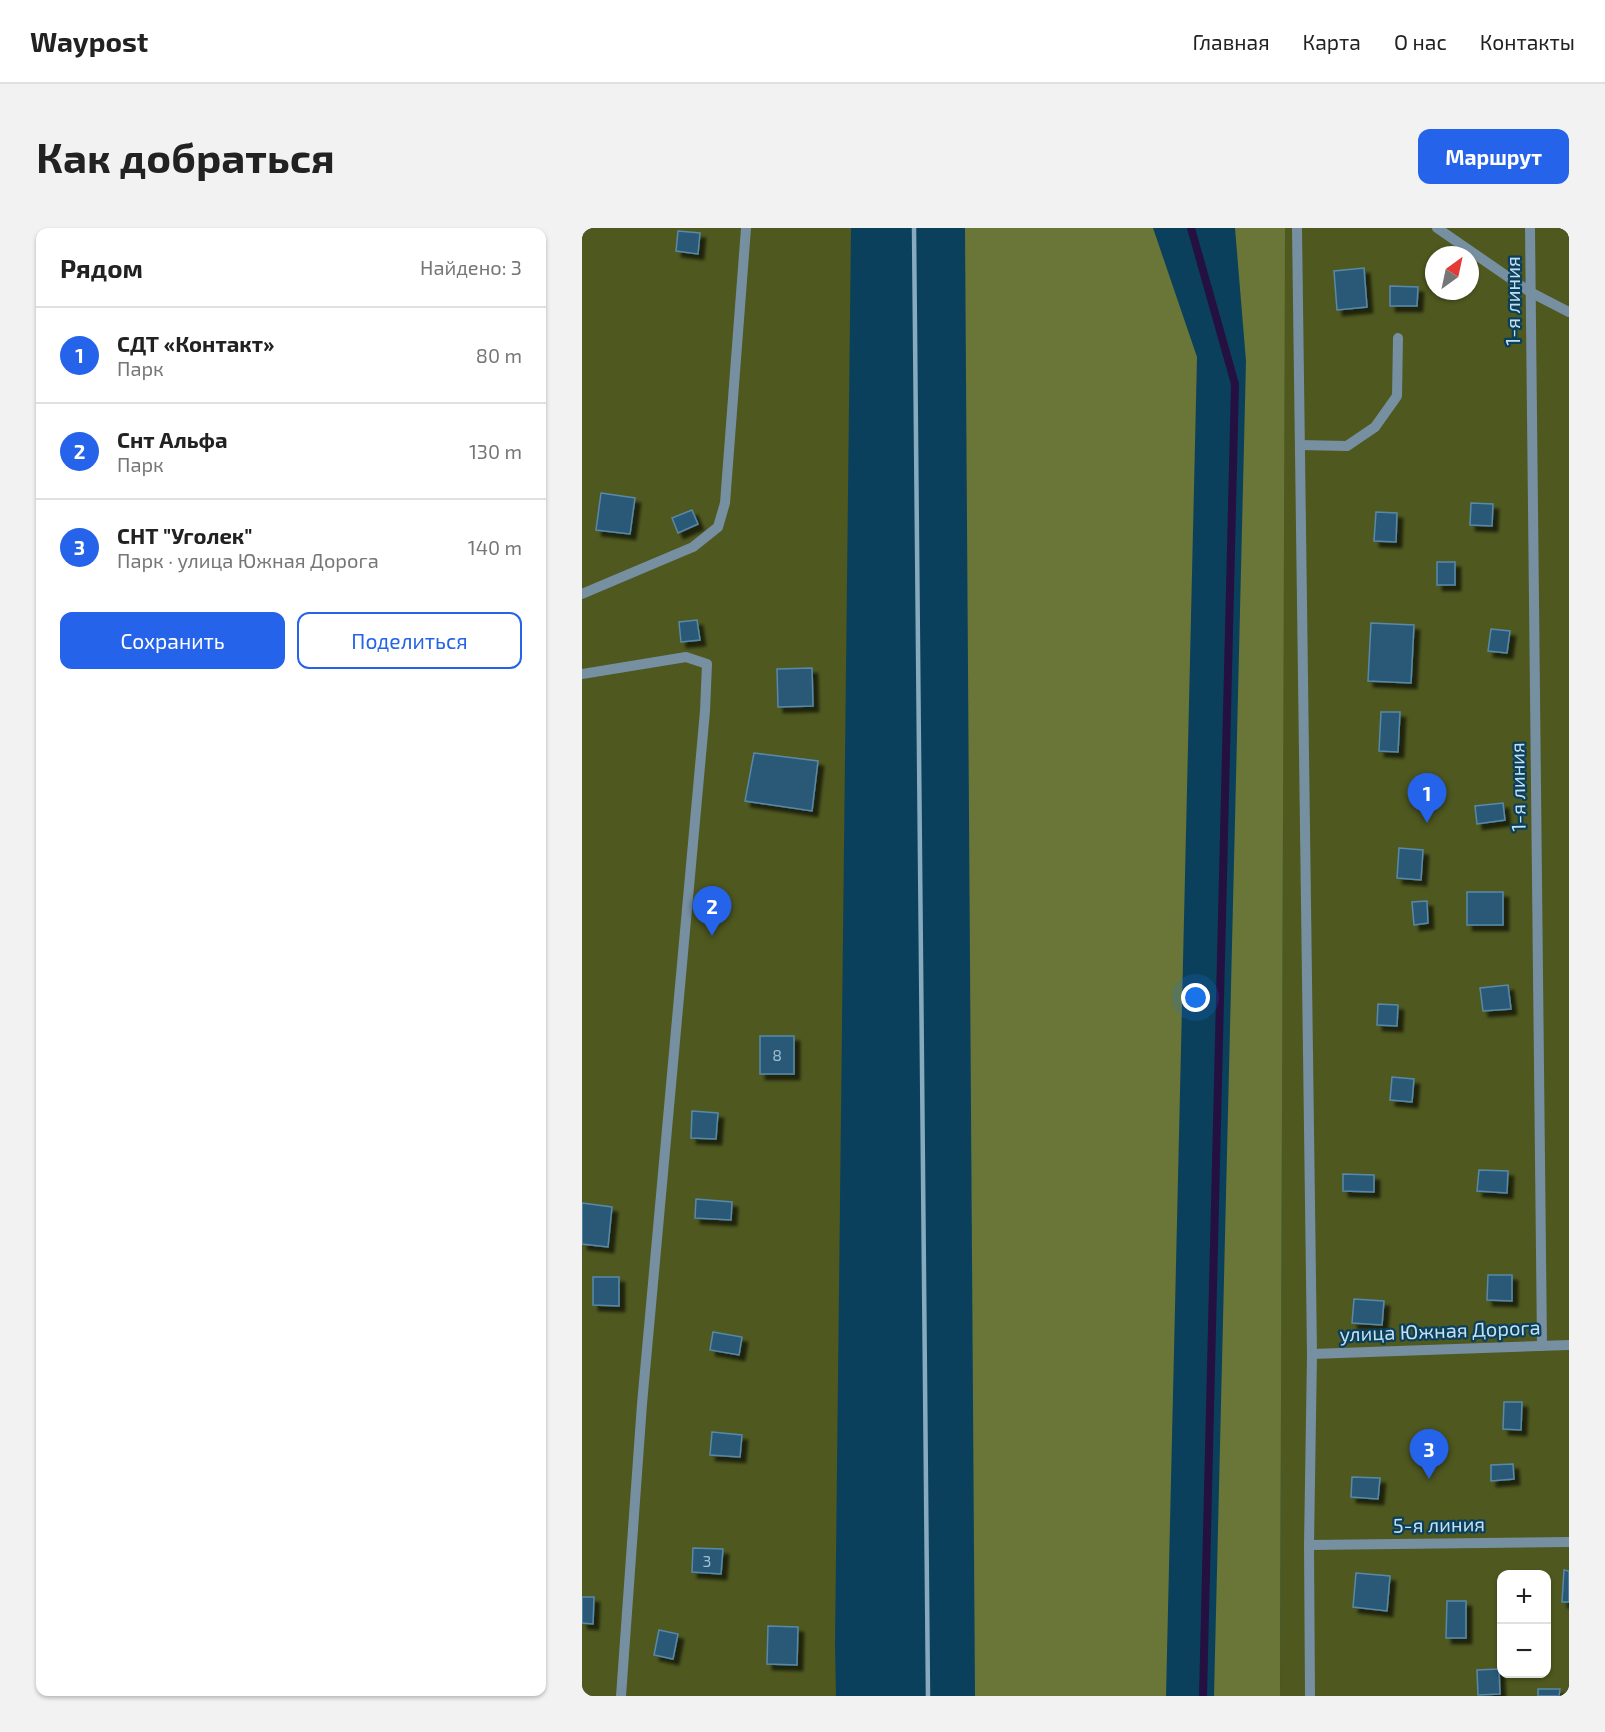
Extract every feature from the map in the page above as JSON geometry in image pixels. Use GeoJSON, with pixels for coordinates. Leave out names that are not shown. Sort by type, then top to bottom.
{"type":"FeatureCollection","features":[{"type":"Feature","properties":{"kind":"street"},"geometry":{"type":"LineString","coordinates":[[582,594],[693,547],[718,527],[725,503],[746,228]]}},
{"type":"Feature","properties":{"kind":"street"},"geometry":{"type":"LineString","coordinates":[[1296,228],[1312,1354],[1309,1545],[1310,1696]]}},
{"type":"Feature","properties":{"kind":"street"},"geometry":{"type":"LineString","coordinates":[[1437,228],[1530,292],[1569,312]]}},
{"type":"Feature","properties":{"kind":"street","name":"1-я линия"},"geometry":{"type":"LineString","coordinates":[[1530,228],[1542,1346]]}},
{"type":"Feature","properties":{"kind":"street"},"geometry":{"type":"LineString","coordinates":[[1299,445],[1347,446],[1376,427],[1396,396],[1398,338]]}},
{"type":"Feature","properties":{"kind":"street"},"geometry":{"type":"LineString","coordinates":[[582,674],[686,657],[707,664],[705,711],[642,1404],[621,1696]]}},
{"type":"Feature","properties":{"kind":"street","name":"улица Южная Дорога"},"geometry":{"type":"LineString","coordinates":[[1312,1354],[1569,1345]]}},
{"type":"Feature","properties":{"kind":"street","name":"5-я линия"},"geometry":{"type":"LineString","coordinates":[[1309,1545],[1569,1542]]}},
{"type":"Feature","properties":{"kind":"green space"},"geometry":{"type":"Polygon","coordinates":[[[582,228],[851,228],[836,1696],[582,1696],[582,228]]]}},
{"type":"Feature","properties":{"kind":"green space"},"geometry":{"type":"Polygon","coordinates":[[[965,228],[1153,228],[1197,357],[1166,1696],[975,1696],[965,228]]]}},
{"type":"Feature","properties":{"kind":"green space"},"geometry":{"type":"Polygon","coordinates":[[[1235,228],[1285,228],[1280,1696],[1214,1696],[1246,361],[1235,228]]]}},
{"type":"Feature","properties":{"kind":"green space"},"geometry":{"type":"Polygon","coordinates":[[[1275,228],[1569,228],[1569,1696],[1280,1696],[1283,737],[1275,228]]]}},
{"type":"Feature","properties":{"kind":"building"},"geometry":{"type":"Polygon","coordinates":[[[678,231],[700,233],[698,254],[676,251],[678,231]]]}},
{"type":"Feature","properties":{"kind":"building"},"geometry":{"type":"Polygon","coordinates":[[[1364,268],[1367,307],[1337,310],[1334,271],[1364,268]]]}},
{"type":"Feature","properties":{"kind":"building"},"geometry":{"type":"Polygon","coordinates":[[[1390,286],[1418,287],[1417,306],[1390,306],[1390,286]]]}},
{"type":"Feature","properties":{"kind":"building"},"geometry":{"type":"Polygon","coordinates":[[[601,493],[635,498],[630,534],[596,530],[601,493]]]}},
{"type":"Feature","properties":{"kind":"building"},"geometry":{"type":"Polygon","coordinates":[[[1471,503],[1493,504],[1492,526],[1470,525],[1471,503]]]}},
{"type":"Feature","properties":{"kind":"building"},"geometry":{"type":"Polygon","coordinates":[[[692,510],[698,524],[678,533],[672,518],[692,510]]]}},
{"type":"Feature","properties":{"kind":"building"},"geometry":{"type":"Polygon","coordinates":[[[1376,512],[1397,513],[1396,542],[1374,541],[1376,512]]]}},
{"type":"Feature","properties":{"kind":"building"},"geometry":{"type":"Polygon","coordinates":[[[1437,562],[1455,562],[1455,585],[1437,585],[1437,562]]]}},
{"type":"Feature","properties":{"kind":"building"},"geometry":{"type":"Polygon","coordinates":[[[697,620],[700,640],[681,642],[679,622],[697,620]]]}},
{"type":"Feature","properties":{"kind":"building"},"geometry":{"type":"Polygon","coordinates":[[[1371,623],[1414,625],[1411,683],[1368,681],[1371,623]]]}},
{"type":"Feature","properties":{"kind":"building"},"geometry":{"type":"Polygon","coordinates":[[[1491,629],[1510,631],[1507,653],[1488,651],[1491,629]]]}},
{"type":"Feature","properties":{"kind":"building"},"geometry":{"type":"Polygon","coordinates":[[[812,668],[813,706],[778,707],[777,669],[812,668]]]}},
{"type":"Feature","properties":{"kind":"building"},"geometry":{"type":"Polygon","coordinates":[[[1381,712],[1400,712],[1398,752],[1379,751],[1381,712]]]}},
{"type":"Feature","properties":{"kind":"building"},"geometry":{"type":"Polygon","coordinates":[[[754,753],[818,761],[812,811],[745,801],[754,753]]]}},
{"type":"Feature","properties":{"kind":"building"},"geometry":{"type":"Polygon","coordinates":[[[1503,803],[1505,820],[1477,824],[1475,806],[1503,803]]]}},
{"type":"Feature","properties":{"kind":"building"},"geometry":{"type":"Polygon","coordinates":[[[1399,848],[1423,850],[1421,880],[1397,878],[1399,848]]]}},
{"type":"Feature","properties":{"kind":"building"},"geometry":{"type":"Polygon","coordinates":[[[1467,892],[1503,892],[1503,925],[1467,925],[1467,892]]]}},
{"type":"Feature","properties":{"kind":"building"},"geometry":{"type":"Polygon","coordinates":[[[1427,901],[1428,923],[1414,925],[1412,902],[1427,901]]]}},
{"type":"Feature","properties":{"kind":"building"},"geometry":{"type":"Polygon","coordinates":[[[1508,985],[1511,1009],[1483,1011],[1480,988],[1508,985]]]}},
{"type":"Feature","properties":{"kind":"building"},"geometry":{"type":"Polygon","coordinates":[[[1378,1004],[1398,1005],[1397,1026],[1377,1025],[1378,1004]]]}},
{"type":"Feature","properties":{"kind":"building"},"geometry":{"type":"Polygon","coordinates":[[[760,1036],[794,1036],[794,1074],[760,1074],[760,1036]]]}},
{"type":"Feature","properties":{"kind":"building"},"geometry":{"type":"Polygon","coordinates":[[[1392,1077],[1414,1079],[1412,1102],[1390,1100],[1392,1077]]]}},
{"type":"Feature","properties":{"kind":"building"},"geometry":{"type":"Polygon","coordinates":[[[692,1111],[718,1113],[716,1139],[691,1138],[692,1111]]]}},
{"type":"Feature","properties":{"kind":"building"},"geometry":{"type":"Polygon","coordinates":[[[1479,1170],[1508,1171],[1507,1193],[1477,1191],[1479,1170]]]}},
{"type":"Feature","properties":{"kind":"building"},"geometry":{"type":"Polygon","coordinates":[[[1343,1174],[1374,1175],[1374,1192],[1343,1191],[1343,1174]]]}},
{"type":"Feature","properties":{"kind":"building"},"geometry":{"type":"Polygon","coordinates":[[[696,1199],[732,1202],[731,1220],[695,1218],[696,1199]]]}},
{"type":"Feature","properties":{"kind":"building"},"geometry":{"type":"Polygon","coordinates":[[[582,1203],[612,1207],[608,1247],[582,1244],[582,1203]]]}},
{"type":"Feature","properties":{"kind":"building"},"geometry":{"type":"Polygon","coordinates":[[[1488,1275],[1512,1275],[1512,1301],[1487,1300],[1488,1275]]]}},
{"type":"Feature","properties":{"kind":"building"},"geometry":{"type":"Polygon","coordinates":[[[593,1277],[619,1277],[619,1306],[593,1305],[593,1277]]]}},
{"type":"Feature","properties":{"kind":"building"},"geometry":{"type":"Polygon","coordinates":[[[1354,1299],[1384,1301],[1382,1325],[1352,1323],[1354,1299]]]}},
{"type":"Feature","properties":{"kind":"building"},"geometry":{"type":"Polygon","coordinates":[[[713,1332],[742,1337],[739,1355],[710,1350],[713,1332]]]}},
{"type":"Feature","properties":{"kind":"building"},"geometry":{"type":"Polygon","coordinates":[[[1504,1402],[1522,1402],[1521,1430],[1503,1429],[1504,1402]]]}},
{"type":"Feature","properties":{"kind":"building"},"geometry":{"type":"Polygon","coordinates":[[[712,1432],[742,1435],[740,1457],[710,1455],[712,1432]]]}},
{"type":"Feature","properties":{"kind":"building"},"geometry":{"type":"Polygon","coordinates":[[[1513,1464],[1514,1479],[1491,1481],[1491,1465],[1513,1464]]]}},
{"type":"Feature","properties":{"kind":"building"},"geometry":{"type":"Polygon","coordinates":[[[1352,1477],[1380,1478],[1378,1499],[1351,1497],[1352,1477]]]}},
{"type":"Feature","properties":{"kind":"building"},"geometry":{"type":"Polygon","coordinates":[[[693,1548],[723,1549],[721,1574],[692,1572],[693,1548]]]}},
{"type":"Feature","properties":{"kind":"building"},"geometry":{"type":"Polygon","coordinates":[[[1564,1570],[1569,1571],[1569,1602],[1562,1602],[1564,1570]]]}},
{"type":"Feature","properties":{"kind":"building"},"geometry":{"type":"Polygon","coordinates":[[[1356,1573],[1390,1576],[1387,1611],[1353,1607],[1356,1573]]]}},
{"type":"Feature","properties":{"kind":"building"},"geometry":{"type":"Polygon","coordinates":[[[582,1597],[594,1597],[593,1624],[582,1623],[582,1597]]]}},
{"type":"Feature","properties":{"kind":"building"},"geometry":{"type":"Polygon","coordinates":[[[1447,1601],[1466,1601],[1466,1638],[1446,1638],[1447,1601]]]}},
{"type":"Feature","properties":{"kind":"building"},"geometry":{"type":"Polygon","coordinates":[[[768,1626],[798,1627],[797,1665],[767,1664],[768,1626]]]}},
{"type":"Feature","properties":{"kind":"building"},"geometry":{"type":"Polygon","coordinates":[[[659,1630],[678,1634],[673,1659],[654,1655],[659,1630]]]}},
{"type":"Feature","properties":{"kind":"building"},"geometry":{"type":"Polygon","coordinates":[[[1497,1669],[1500,1694],[1478,1695],[1477,1670],[1497,1669]]]}},
{"type":"Feature","properties":{"kind":"building"},"geometry":{"type":"Polygon","coordinates":[[[1538,1689],[1560,1689],[1559,1696],[1538,1696],[1538,1689]]]}},
{"type":"Feature","properties":{"kind":"waterway"},"geometry":{"type":"LineString","coordinates":[[1191,228],[1235,384],[1203,1696]]}},
{"type":"Feature","properties":{"kind":"railway"},"geometry":{"type":"LineString","coordinates":[[914,228],[928,1696]]}},
{"type":"Feature","properties":{"kind":"place","name":"СДТ «Контакт»"},"geometry":{"type":"Point","coordinates":[1427,823]}},
{"type":"Feature","properties":{"kind":"place","name":"Снт Альфа"},"geometry":{"type":"Point","coordinates":[712,936]}},
{"type":"Feature","properties":{"kind":"place","name":"СНТ \"Уголек\""},"geometry":{"type":"Point","coordinates":[1429,1479]}}]}
